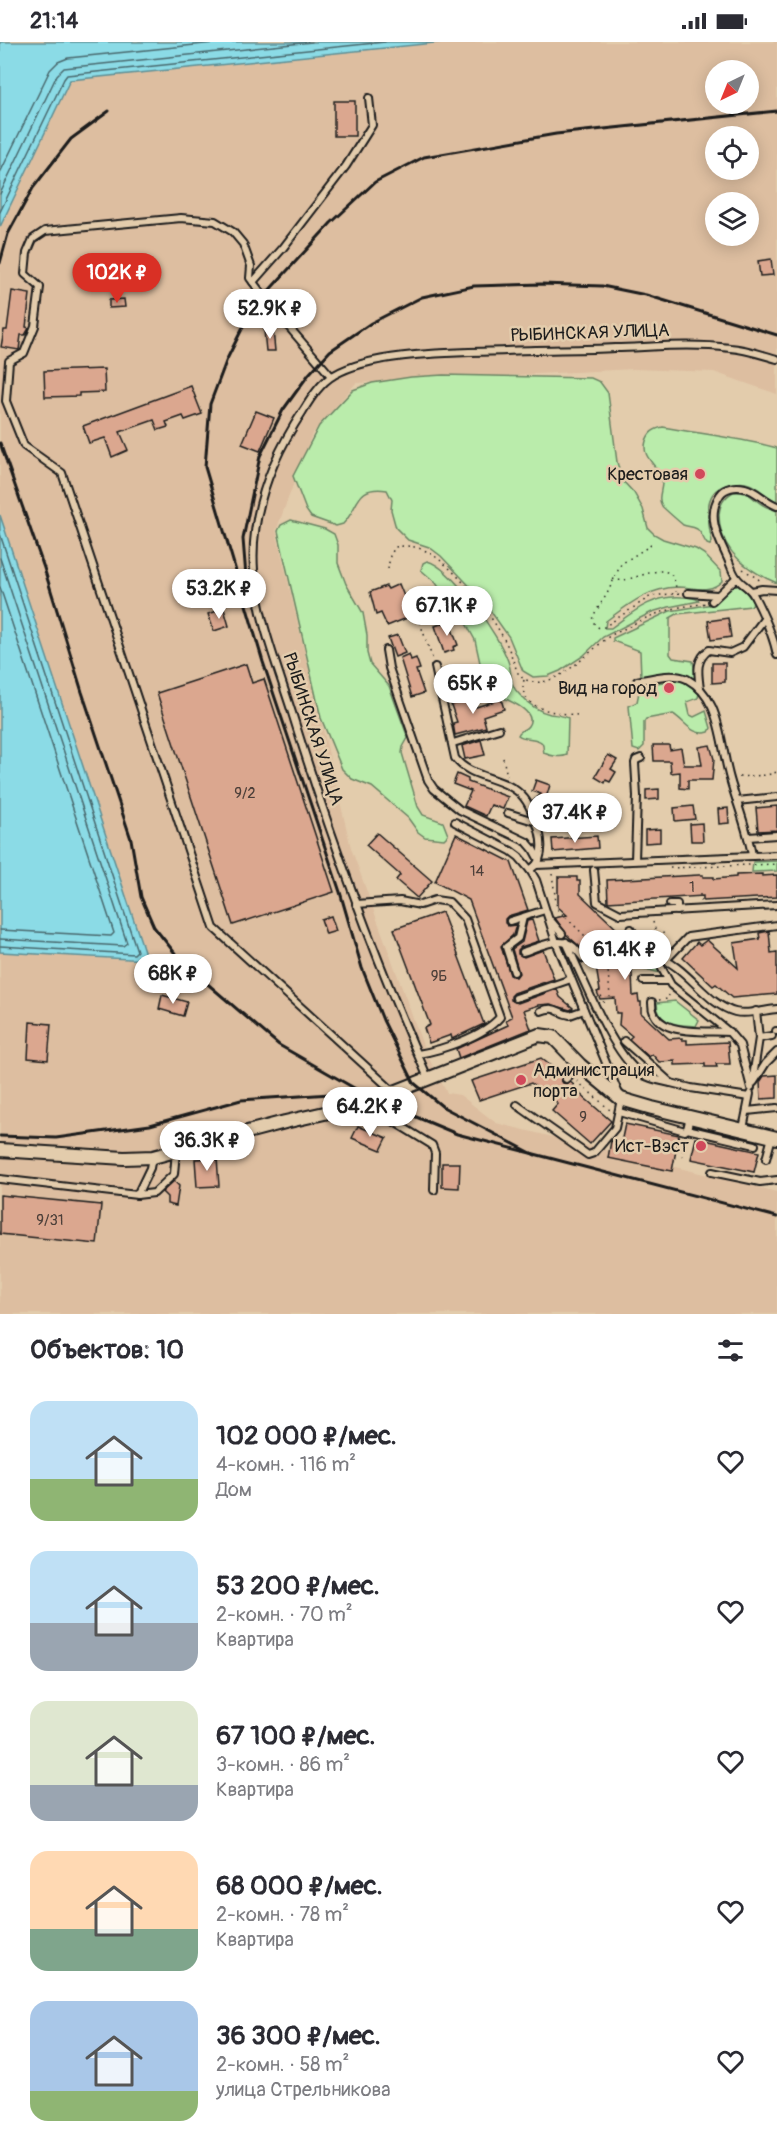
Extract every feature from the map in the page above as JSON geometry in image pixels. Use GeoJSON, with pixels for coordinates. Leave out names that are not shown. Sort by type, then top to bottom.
{"type":"FeatureCollection","features":[{"type":"Feature","properties":{"kind":"street"},"geometry":{"type":"LineString","coordinates":[[0,1150],[124,1158],[153,1157],[364,1104],[539,1035],[553,1037],[580,1065],[621,1099],[688,1126],[743,1129],[774,1137]]}},
{"type":"Feature","properties":{"kind":"lane"},"geometry":{"type":"LineString","coordinates":[[253,282],[283,248],[339,175],[372,125],[369,98]]}},
{"type":"Feature","properties":{"kind":"lane"},"geometry":{"type":"LineString","coordinates":[[331,376],[250,278],[251,266],[243,244],[233,232],[215,221],[182,218],[45,231],[33,239],[27,253],[25,274],[40,287],[35,326],[24,353],[9,361],[6,401],[24,446],[62,473],[214,928],[394,1092]]}},
{"type":"Feature","properties":{"kind":"lane","name":"РЫБИНСКАЯ УЛИЦА"},"geometry":{"type":"LineString","coordinates":[[428,1077],[386,982],[356,904],[317,794],[261,614],[254,570],[255,531],[264,493],[276,458],[290,430],[309,401],[331,376],[352,366],[374,361],[440,354],[686,345],[732,348],[777,359]]}},
{"type":"Feature","properties":{"kind":"lane"},"geometry":{"type":"LineString","coordinates":[[777,506],[765,502],[755,492],[734,487],[725,490],[714,507],[717,537],[736,578],[752,591],[774,641],[777,655]]}},
{"type":"Feature","properties":{"kind":"lane"},"geometry":{"type":"LineString","coordinates":[[688,593],[715,598],[736,578]]}},
{"type":"Feature","properties":{"kind":"lane"},"geometry":{"type":"LineString","coordinates":[[752,591],[776,590]]}},
{"type":"Feature","properties":{"kind":"lane"},"geometry":{"type":"LineString","coordinates":[[700,689],[698,666],[702,655],[709,650],[730,653],[743,647],[764,619]]}},
{"type":"Feature","properties":{"kind":"lane"},"geometry":{"type":"LineString","coordinates":[[386,650],[389,668],[428,780],[451,805],[527,842],[533,849],[536,880],[548,920],[621,1099],[615,1128],[594,1153],[588,1155],[517,1105]]}},
{"type":"Feature","properties":{"kind":"lane"},"geometry":{"type":"LineString","coordinates":[[435,666],[455,758],[461,765],[510,786],[525,799],[537,822],[542,844],[535,865]]}},
{"type":"Feature","properties":{"kind":"lane"},"geometry":{"type":"LineString","coordinates":[[637,681],[679,676],[688,680],[705,694],[712,707],[752,855]]}},
{"type":"Feature","properties":{"kind":"lane"},"geometry":{"type":"LineString","coordinates":[[453,743],[499,729]]}},
{"type":"Feature","properties":{"kind":"lane"},"geometry":{"type":"LineString","coordinates":[[636,860],[638,759]]}},
{"type":"Feature","properties":{"kind":"lane"},"geometry":{"type":"LineString","coordinates":[[737,801],[777,796]]}},
{"type":"Feature","properties":{"kind":"lane"},"geometry":{"type":"LineString","coordinates":[[508,813],[537,822]]}},
{"type":"Feature","properties":{"kind":"lane"},"geometry":{"type":"LineString","coordinates":[[455,822],[535,865],[777,855]]}},
{"type":"Feature","properties":{"kind":"lane"},"geometry":{"type":"LineString","coordinates":[[748,837],[777,835]]}},
{"type":"Feature","properties":{"kind":"lane"},"geometry":{"type":"LineString","coordinates":[[594,870],[597,902],[620,914],[650,912],[677,905],[777,905]]}},
{"type":"Feature","properties":{"kind":"lane"},"geometry":{"type":"LineString","coordinates":[[356,904],[400,901],[420,905],[441,899],[449,902],[465,919],[500,1017],[490,1027],[476,1034],[436,1051],[418,1054]]}},
{"type":"Feature","properties":{"kind":"lane"},"geometry":{"type":"LineString","coordinates":[[510,921],[545,910]]}},
{"type":"Feature","properties":{"kind":"lane"},"geometry":{"type":"LineString","coordinates":[[514,972],[506,947],[518,938],[524,917]]}},
{"type":"Feature","properties":{"kind":"lane"},"geometry":{"type":"LineString","coordinates":[[548,920],[562,934]]}},
{"type":"Feature","properties":{"kind":"lane"},"geometry":{"type":"LineString","coordinates":[[666,960],[688,937],[777,925]]}},
{"type":"Feature","properties":{"kind":"lane"},"geometry":{"type":"LineString","coordinates":[[631,929],[640,944],[654,956],[670,983],[729,1032],[740,1045],[751,1088]]}},
{"type":"Feature","properties":{"kind":"lane"},"geometry":{"type":"LineString","coordinates":[[523,952],[556,942],[566,942],[584,959]]}},
{"type":"Feature","properties":{"kind":"lane"},"geometry":{"type":"LineString","coordinates":[[566,942],[594,1004],[625,1058],[643,1075],[691,1088],[749,1097]]}},
{"type":"Feature","properties":{"kind":"lane"},"geometry":{"type":"LineString","coordinates":[[654,956],[666,960],[728,1009],[737,1012],[777,1009]]}},
{"type":"Feature","properties":{"kind":"lane"},"geometry":{"type":"LineString","coordinates":[[516,998],[571,979]]}},
{"type":"Feature","properties":{"kind":"lane"},"geometry":{"type":"LineString","coordinates":[[643,981],[670,983]]}},
{"type":"Feature","properties":{"kind":"lane"},"geometry":{"type":"LineString","coordinates":[[652,1002],[653,1013],[659,1022],[670,1028],[729,1032]]}},
{"type":"Feature","properties":{"kind":"lane"},"geometry":{"type":"LineString","coordinates":[[542,1011],[556,1008],[570,1016],[584,1010]]}},
{"type":"Feature","properties":{"kind":"lane"},"geometry":{"type":"LineString","coordinates":[[743,1129],[759,1038],[756,1011]]}},
{"type":"Feature","properties":{"kind":"lane"},"geometry":{"type":"LineString","coordinates":[[759,1038],[775,1033]]}},
{"type":"Feature","properties":{"kind":"lane"},"geometry":{"type":"LineString","coordinates":[[624,1041],[671,1083]]}},
{"type":"Feature","properties":{"kind":"lane"},"geometry":{"type":"LineString","coordinates":[[751,1088],[766,1063],[777,1052]]}},
{"type":"Feature","properties":{"kind":"lane"},"geometry":{"type":"LineString","coordinates":[[568,1077],[580,1065]]}},
{"type":"Feature","properties":{"kind":"lane"},"geometry":{"type":"LineString","coordinates":[[364,1104],[432,1145],[435,1153],[434,1190]]}},
{"type":"Feature","properties":{"kind":"lane"},"geometry":{"type":"LineString","coordinates":[[747,1111],[777,1108]]}},
{"type":"Feature","properties":{"kind":"lane"},"geometry":{"type":"LineString","coordinates":[[618,1114],[688,1126],[755,1145]]}},
{"type":"Feature","properties":{"kind":"lane"},"geometry":{"type":"LineString","coordinates":[[766,1159],[774,1137]]}},
{"type":"Feature","properties":{"kind":"lane"},"geometry":{"type":"LineString","coordinates":[[0,1179],[137,1195],[154,1194],[174,1174],[176,1151]]}},
{"type":"Feature","properties":{"kind":"lane"},"geometry":{"type":"LineString","coordinates":[[137,1195],[153,1157]]}},
{"type":"Feature","properties":{"kind":"lane"},"geometry":{"type":"LineString","coordinates":[[712,1172],[760,1182],[777,1180]]}},
{"type":"Feature","properties":{"kind":"path"},"geometry":{"type":"LineString","coordinates":[[651,544],[621,564],[592,621],[599,628],[610,624],[651,596],[688,593]]}},
{"type":"Feature","properties":{"kind":"path"},"geometry":{"type":"LineString","coordinates":[[388,568],[390,556],[395,548],[405,545],[426,551],[439,559],[478,600],[504,639],[517,671],[524,680],[532,682],[541,682],[562,674],[585,659],[606,639],[623,629],[670,609],[715,598]]}},
{"type":"Feature","properties":{"kind":"path"},"geometry":{"type":"LineString","coordinates":[[739,567],[776,590]]}},
{"type":"Feature","properties":{"kind":"path"},"geometry":{"type":"LineString","coordinates":[[613,579],[619,582],[651,572],[664,572],[673,577],[676,583],[676,593]]}},
{"type":"Feature","properties":{"kind":"path"},"geometry":{"type":"LineString","coordinates":[[418,617],[435,666]]}},
{"type":"Feature","properties":{"kind":"path"},"geometry":{"type":"LineString","coordinates":[[524,680],[522,687],[524,692],[536,707],[549,712],[577,715]]}},
{"type":"Feature","properties":{"kind":"path"},"geometry":{"type":"LineString","coordinates":[[503,758],[505,767]]}},
{"type":"Feature","properties":{"kind":"path"},"geometry":{"type":"LineString","coordinates":[[730,778],[777,772]]}},
{"type":"Feature","properties":{"kind":"path"},"geometry":{"type":"LineString","coordinates":[[676,868],[777,864]]}},
{"type":"Feature","properties":{"kind":"path"},"geometry":{"type":"LineString","coordinates":[[551,875],[557,909],[606,957],[610,997]]}},
{"type":"Feature","properties":{"kind":"path"},"geometry":{"type":"LineString","coordinates":[[700,894],[700,901]]}},
{"type":"Feature","properties":{"kind":"path"},"geometry":{"type":"LineString","coordinates":[[650,912],[656,933],[663,933],[663,949]]}},
{"type":"Feature","properties":{"kind":"path"},"geometry":{"type":"LineString","coordinates":[[652,1002],[669,1000],[670,983]]}},
{"type":"Feature","properties":{"kind":"path"},"geometry":{"type":"LineString","coordinates":[[599,990],[604,1002]]}},
{"type":"Feature","properties":{"kind":"path"},"geometry":{"type":"LineString","coordinates":[[568,1077],[618,1114]]}},
{"type":"Feature","properties":{"kind":"path"},"geometry":{"type":"LineString","coordinates":[[682,1157],[688,1126]]}},
{"type":"Feature","properties":{"kind":"shaded area"},"geometry":{"type":"Polygon","coordinates":[[[444,42],[777,42],[777,394],[714,372],[634,369],[356,383],[312,434],[276,531],[351,848],[425,1051],[447,1093],[460,1095],[496,1123],[777,1192],[777,1314],[0,1314],[0,952],[147,960],[0,515],[0,227],[70,80],[444,42]]]}},
{"type":"Feature","properties":{"kind":"green space"},"geometry":{"type":"Polygon","coordinates":[[[443,375],[591,378],[600,382],[608,393],[617,462],[622,480],[634,493],[643,509],[648,528],[663,539],[696,549],[704,554],[721,572],[722,581],[707,589],[667,588],[639,598],[606,621],[605,628],[611,628],[643,606],[661,599],[687,597],[699,601],[652,612],[603,637],[583,656],[560,671],[548,676],[533,677],[523,671],[509,637],[482,599],[441,556],[429,547],[408,540],[396,528],[391,510],[392,500],[387,490],[376,489],[363,494],[343,524],[336,526],[311,517],[293,476],[319,426],[353,390],[372,383],[443,375]]]}},
{"type":"Feature","properties":{"kind":"green space"},"geometry":{"type":"Polygon","coordinates":[[[663,427],[777,448],[777,501],[746,483],[726,485],[718,489],[713,494],[708,509],[712,542],[710,545],[707,544],[697,529],[683,525],[661,503],[661,477],[648,458],[645,448],[650,433],[663,427]]]}},
{"type":"Feature","properties":{"kind":"green space"},"geometry":{"type":"Polygon","coordinates":[[[733,492],[747,494],[777,511],[777,583],[756,572],[737,558],[724,539],[720,527],[719,511],[724,499],[733,492]]]}},
{"type":"Feature","properties":{"kind":"green space"},"geometry":{"type":"Polygon","coordinates":[[[291,520],[325,529],[334,534],[338,545],[338,563],[346,584],[363,613],[370,664],[389,686],[408,738],[402,753],[418,807],[423,815],[443,822],[448,835],[444,839],[425,837],[418,832],[408,818],[372,787],[352,779],[342,769],[321,718],[278,531],[281,525],[291,520]]]}},
{"type":"Feature","properties":{"kind":"green space"},"geometry":{"type":"Polygon","coordinates":[[[427,561],[449,576],[474,604],[503,650],[513,686],[519,694],[541,711],[568,718],[567,755],[546,754],[540,741],[518,735],[528,726],[529,715],[520,706],[495,694],[484,681],[475,640],[458,609],[447,599],[436,583],[421,570],[423,563],[427,561]]]}},
{"type":"Feature","properties":{"kind":"green space"},"geometry":{"type":"Polygon","coordinates":[[[734,585],[747,594],[753,603],[751,606],[677,614],[670,618],[670,654],[673,658],[693,661],[696,681],[690,678],[641,677],[640,651],[613,641],[613,638],[670,611],[713,604],[734,585]]]}},
{"type":"Feature","properties":{"kind":"green space"},"geometry":{"type":"Polygon","coordinates":[[[678,680],[688,684],[699,693],[698,698],[687,702],[690,715],[694,717],[706,711],[711,728],[709,732],[693,730],[673,714],[646,719],[644,746],[639,751],[633,749],[629,706],[637,702],[640,687],[678,680]]]}},
{"type":"Feature","properties":{"kind":"green space"},"geometry":{"type":"Polygon","coordinates":[[[777,861],[777,871],[752,872],[753,862],[777,861]]]}},
{"type":"Feature","properties":{"kind":"green space"},"geometry":{"type":"Polygon","coordinates":[[[637,945],[652,959],[660,973],[638,967],[637,952],[634,946],[637,945]]]}},
{"type":"Feature","properties":{"kind":"green space"},"geometry":{"type":"Polygon","coordinates":[[[675,1001],[699,1020],[696,1026],[670,1022],[661,1016],[657,1003],[675,1001]]]}},
{"type":"Feature","properties":{"kind":"water"},"geometry":{"type":"Polygon","coordinates":[[[0,42],[444,42],[70,80],[0,227],[0,42]]]}},
{"type":"Feature","properties":{"kind":"water"},"geometry":{"type":"Polygon","coordinates":[[[0,515],[147,960],[0,952],[0,515]]]}},
{"type":"Feature","properties":{"kind":"building"},"geometry":{"type":"Polygon","coordinates":[[[334,101],[355,101],[355,136],[334,136],[334,101]]]}},
{"type":"Feature","properties":{"kind":"building"},"geometry":{"type":"Polygon","coordinates":[[[771,259],[773,275],[760,276],[758,261],[771,259]]]}},
{"type":"Feature","properties":{"kind":"building"},"geometry":{"type":"Polygon","coordinates":[[[12,291],[30,294],[26,327],[29,328],[25,335],[21,335],[19,350],[1,347],[4,330],[7,330],[12,291]]]}},
{"type":"Feature","properties":{"kind":"building"},"geometry":{"type":"Polygon","coordinates":[[[124,299],[125,307],[109,308],[109,300],[124,299]]]}},
{"type":"Feature","properties":{"kind":"building"},"geometry":{"type":"Polygon","coordinates":[[[264,330],[273,330],[275,351],[266,351],[264,330]]]}},
{"type":"Feature","properties":{"kind":"building"},"geometry":{"type":"Polygon","coordinates":[[[104,369],[105,392],[79,393],[79,396],[45,397],[44,371],[104,369]]]}},
{"type":"Feature","properties":{"kind":"building"},"geometry":{"type":"Polygon","coordinates":[[[191,386],[202,414],[185,420],[183,416],[166,422],[168,427],[158,430],[154,420],[120,432],[128,450],[112,457],[105,438],[89,443],[83,426],[191,386]]]}},
{"type":"Feature","properties":{"kind":"building"},"geometry":{"type":"Polygon","coordinates":[[[256,411],[274,418],[260,451],[242,444],[256,411]]]}},
{"type":"Feature","properties":{"kind":"building"},"geometry":{"type":"Polygon","coordinates":[[[399,584],[412,616],[387,626],[381,613],[376,615],[370,592],[386,586],[388,589],[399,584]]]}},
{"type":"Feature","properties":{"kind":"building"},"geometry":{"type":"Polygon","coordinates":[[[224,609],[229,626],[214,631],[208,614],[224,609]]]}},
{"type":"Feature","properties":{"kind":"building"},"geometry":{"type":"Polygon","coordinates":[[[728,618],[731,637],[711,640],[708,621],[728,618]]]}},
{"type":"Feature","properties":{"kind":"building"},"geometry":{"type":"Polygon","coordinates":[[[449,621],[458,645],[453,647],[454,650],[444,653],[435,626],[449,621]]]}},
{"type":"Feature","properties":{"kind":"building"},"geometry":{"type":"Polygon","coordinates":[[[398,635],[405,653],[395,657],[388,638],[398,635]]]}},
{"type":"Feature","properties":{"kind":"building"},"geometry":{"type":"Polygon","coordinates":[[[409,654],[411,660],[416,658],[420,669],[416,670],[424,693],[412,697],[400,658],[409,654]]]}},
{"type":"Feature","properties":{"kind":"building"},"geometry":{"type":"Polygon","coordinates":[[[712,663],[725,663],[725,682],[712,683],[712,663]]]}},
{"type":"Feature","properties":{"kind":"building"},"geometry":{"type":"Polygon","coordinates":[[[246,664],[252,683],[264,679],[334,892],[233,925],[157,693],[246,664]]]}},
{"type":"Feature","properties":{"kind":"building"},"geometry":{"type":"Polygon","coordinates":[[[473,699],[476,707],[501,699],[504,709],[483,716],[486,727],[455,735],[453,723],[457,722],[451,705],[473,699]]]}},
{"type":"Feature","properties":{"kind":"building"},"geometry":{"type":"Polygon","coordinates":[[[481,740],[485,755],[465,759],[462,746],[481,740]]]}},
{"type":"Feature","properties":{"kind":"building"},"geometry":{"type":"Polygon","coordinates":[[[653,745],[669,745],[670,750],[681,748],[684,765],[702,765],[699,747],[710,745],[714,759],[712,780],[688,780],[688,789],[680,788],[680,772],[671,773],[670,761],[654,761],[653,745]]]}},
{"type":"Feature","properties":{"kind":"building"},"geometry":{"type":"Polygon","coordinates":[[[608,755],[617,760],[611,769],[616,772],[610,782],[606,780],[605,783],[595,777],[608,755]]]}},
{"type":"Feature","properties":{"kind":"building"},"geometry":{"type":"Polygon","coordinates":[[[457,774],[468,779],[468,782],[508,797],[503,809],[491,805],[486,816],[464,806],[471,791],[453,784],[457,774]]]}},
{"type":"Feature","properties":{"kind":"building"},"geometry":{"type":"Polygon","coordinates":[[[536,780],[550,785],[546,798],[572,808],[568,820],[563,818],[562,821],[556,819],[555,821],[544,817],[533,801],[541,794],[532,791],[536,780]]]}},
{"type":"Feature","properties":{"kind":"building"},"geometry":{"type":"Polygon","coordinates":[[[659,789],[659,799],[646,800],[646,790],[659,789]]]}},
{"type":"Feature","properties":{"kind":"building"},"geometry":{"type":"Polygon","coordinates":[[[585,802],[606,803],[606,816],[585,815],[585,802]]]}},
{"type":"Feature","properties":{"kind":"building"},"geometry":{"type":"Polygon","coordinates":[[[693,806],[695,819],[675,821],[674,808],[693,806]]]}},
{"type":"Feature","properties":{"kind":"building"},"geometry":{"type":"Polygon","coordinates":[[[777,806],[777,830],[758,831],[756,808],[777,806]]]}},
{"type":"Feature","properties":{"kind":"building"},"geometry":{"type":"Polygon","coordinates":[[[728,808],[729,823],[719,824],[718,809],[728,808]]]}},
{"type":"Feature","properties":{"kind":"building"},"geometry":{"type":"Polygon","coordinates":[[[702,823],[703,841],[691,841],[690,824],[702,823]]]}},
{"type":"Feature","properties":{"kind":"building"},"geometry":{"type":"Polygon","coordinates":[[[660,829],[660,842],[645,843],[645,830],[660,829]]]}},
{"type":"Feature","properties":{"kind":"building"},"geometry":{"type":"Polygon","coordinates":[[[377,833],[432,881],[417,898],[396,880],[400,875],[366,845],[377,833]]]}},
{"type":"Feature","properties":{"kind":"building"},"geometry":{"type":"Polygon","coordinates":[[[456,834],[511,862],[528,910],[505,919],[508,926],[516,925],[513,935],[501,946],[510,975],[516,977],[519,973],[512,949],[522,942],[527,921],[532,920],[539,941],[521,947],[518,954],[524,957],[543,950],[554,979],[514,993],[511,1000],[518,1003],[557,989],[560,997],[573,1008],[570,1010],[550,1004],[524,1010],[531,1029],[459,1058],[456,1049],[508,1025],[506,1020],[512,1017],[469,900],[435,882],[456,834]]]}},
{"type":"Feature","properties":{"kind":"building"},"geometry":{"type":"Polygon","coordinates":[[[597,836],[598,848],[553,852],[552,839],[597,836]]]}},
{"type":"Feature","properties":{"kind":"building"},"geometry":{"type":"Polygon","coordinates":[[[762,874],[762,876],[777,875],[777,897],[703,901],[703,896],[608,902],[607,880],[699,875],[714,877],[714,879],[762,874]]]}},
{"type":"Feature","properties":{"kind":"building"},"geometry":{"type":"Polygon","coordinates":[[[558,877],[577,877],[577,881],[580,881],[580,894],[622,934],[620,936],[628,944],[629,953],[631,953],[633,996],[638,995],[639,1002],[641,1002],[641,1013],[669,1039],[682,1038],[682,1040],[687,1040],[687,1044],[728,1042],[730,1064],[705,1067],[705,1064],[675,1065],[675,1061],[659,1062],[652,1054],[649,1057],[629,1039],[632,1036],[619,1025],[620,1013],[616,1013],[615,998],[600,999],[597,992],[600,991],[595,961],[567,935],[555,918],[567,915],[558,907],[558,877]]]}},
{"type":"Feature","properties":{"kind":"building"},"geometry":{"type":"Polygon","coordinates":[[[442,912],[484,1024],[452,1039],[451,1035],[429,1043],[424,1028],[430,1025],[394,929],[442,912]]]}},
{"type":"Feature","properties":{"kind":"building"},"geometry":{"type":"Polygon","coordinates":[[[331,916],[336,931],[326,934],[321,919],[331,916]]]}},
{"type":"Feature","properties":{"kind":"building"},"geometry":{"type":"Polygon","coordinates":[[[769,931],[771,953],[777,952],[777,994],[732,998],[716,984],[713,986],[683,958],[697,942],[700,945],[707,940],[738,968],[734,943],[760,939],[759,933],[769,931]]]}},
{"type":"Feature","properties":{"kind":"building"},"geometry":{"type":"Polygon","coordinates":[[[162,995],[187,1002],[183,1016],[159,1009],[162,995]]]}},
{"type":"Feature","properties":{"kind":"building"},"geometry":{"type":"Polygon","coordinates":[[[30,1022],[51,1024],[48,1060],[28,1058],[30,1022]]]}},
{"type":"Feature","properties":{"kind":"building"},"geometry":{"type":"Polygon","coordinates":[[[541,1058],[562,1075],[563,1083],[570,1082],[574,1085],[572,1087],[611,1121],[590,1144],[552,1111],[558,1104],[531,1083],[479,1100],[471,1081],[541,1058]]]}},
{"type":"Feature","properties":{"kind":"building"},"geometry":{"type":"Polygon","coordinates":[[[777,1075],[777,1098],[761,1099],[760,1082],[764,1076],[777,1075]]]}},
{"type":"Feature","properties":{"kind":"building"},"geometry":{"type":"Polygon","coordinates":[[[625,1124],[679,1135],[672,1171],[608,1158],[611,1141],[621,1143],[625,1124]]]}},
{"type":"Feature","properties":{"kind":"building"},"geometry":{"type":"Polygon","coordinates":[[[358,1126],[387,1138],[381,1150],[352,1138],[358,1126]]]}},
{"type":"Feature","properties":{"kind":"building"},"geometry":{"type":"Polygon","coordinates":[[[696,1138],[759,1152],[754,1172],[691,1159],[696,1138]]]}},
{"type":"Feature","properties":{"kind":"building"},"geometry":{"type":"Polygon","coordinates":[[[217,1158],[219,1186],[197,1187],[195,1159],[217,1158]]]}},
{"type":"Feature","properties":{"kind":"building"},"geometry":{"type":"Polygon","coordinates":[[[442,1163],[460,1163],[459,1188],[442,1187],[442,1163]]]}},
{"type":"Feature","properties":{"kind":"building"},"geometry":{"type":"Polygon","coordinates":[[[174,1181],[179,1186],[176,1206],[167,1204],[167,1197],[162,1192],[174,1181]]]}},
{"type":"Feature","properties":{"kind":"building"},"geometry":{"type":"Polygon","coordinates":[[[0,1195],[101,1205],[97,1244],[0,1234],[0,1195]]]}},
{"type":"Feature","properties":{"kind":"railway"},"geometry":{"type":"LineString","coordinates":[[0,263],[8,234],[33,188],[71,139],[109,111]]}},
{"type":"Feature","properties":{"kind":"railway"},"geometry":{"type":"LineString","coordinates":[[535,1155],[443,1107],[414,1083],[383,1020],[362,968],[340,892],[263,662],[205,467],[210,404],[227,359],[246,321],[264,296],[331,223],[375,182],[424,157],[556,134],[777,111]]}},
{"type":"Feature","properties":{"kind":"railway"},"geometry":{"type":"LineString","coordinates":[[247,589],[243,539],[260,456],[283,410],[309,374],[330,351],[371,323],[422,297],[474,286],[541,284],[602,286],[646,295],[777,335]]}},
{"type":"Feature","properties":{"kind":"railway"},"geometry":{"type":"LineString","coordinates":[[0,443],[44,568],[131,839],[141,897],[154,927],[182,962],[279,1045],[361,1092],[397,1109],[457,1134],[777,1217]]}},
{"type":"Feature","properties":{"kind":"railway"},"geometry":{"type":"LineString","coordinates":[[0,1136],[56,1138],[150,1125],[241,1100],[361,1092]]}},
{"type":"Feature","properties":{"kind":"place","name":"Крестовая"},"geometry":{"type":"Point","coordinates":[700,474]}},
{"type":"Feature","properties":{"kind":"place","name":"Вид на город"},"geometry":{"type":"Point","coordinates":[669,688]}},
{"type":"Feature","properties":{"kind":"place","name":"Администрация порта"},"geometry":{"type":"Point","coordinates":[521,1080]}},
{"type":"Feature","properties":{"kind":"place","name":"Ист-Вэст"},"geometry":{"type":"Point","coordinates":[701,1146]}}]}
